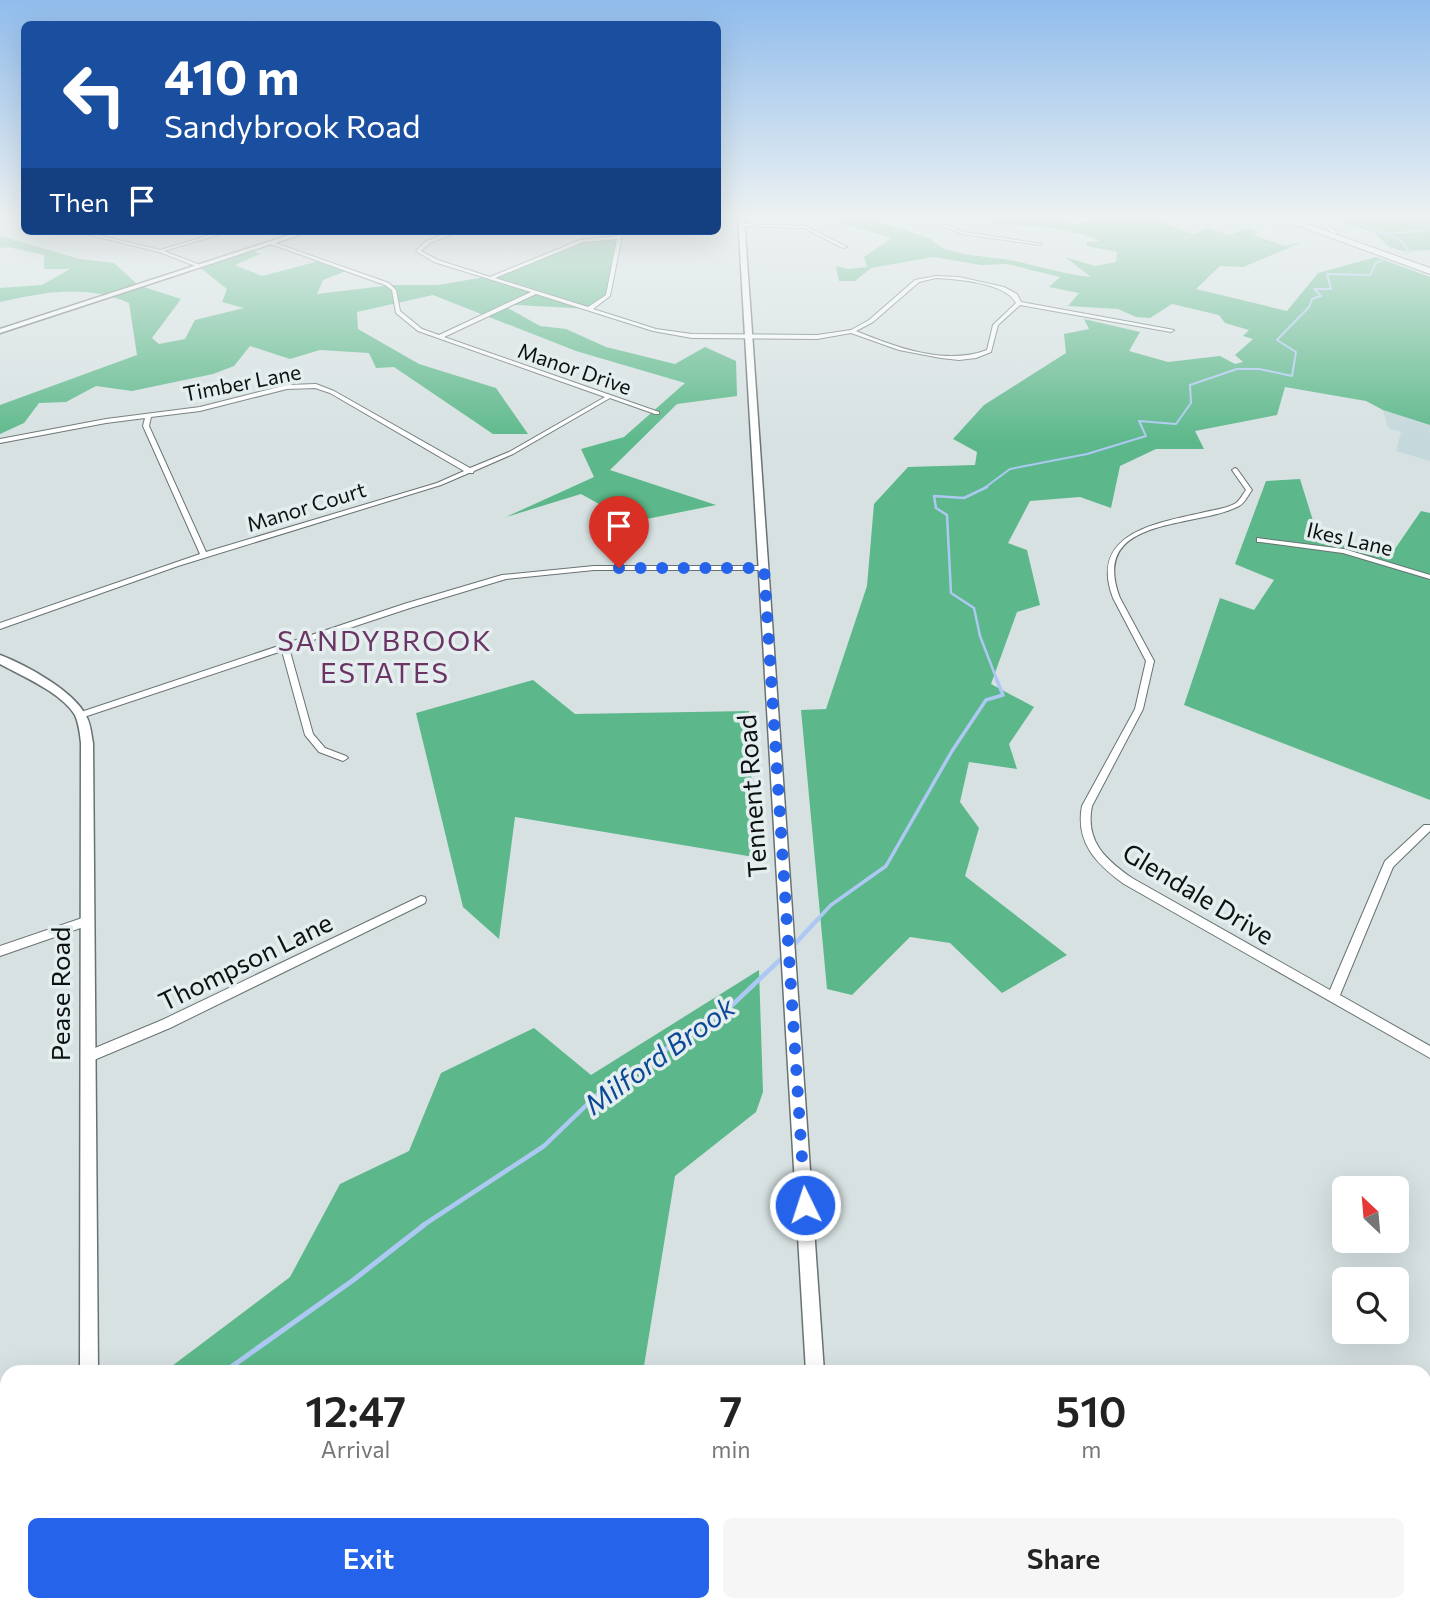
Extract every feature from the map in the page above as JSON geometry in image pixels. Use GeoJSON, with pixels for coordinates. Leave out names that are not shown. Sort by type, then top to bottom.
{"type":"FeatureCollection","features":[{"type":"Feature","properties":{"kind":"street"},"geometry":{"type":"LineString","coordinates":[[0,331],[118,292]]}},
{"type":"Feature","properties":{"kind":"street","name":"Manor Drive"},"geometry":{"type":"LineString","coordinates":[[394,292],[396,306],[402,317],[420,330],[657,412]]}},
{"type":"Feature","properties":{"kind":"street"},"geometry":{"type":"LineString","coordinates":[[439,337],[536,292]]}},
{"type":"Feature","properties":{"kind":"street"},"geometry":{"type":"LineString","coordinates":[[537,292],[668,333],[748,337],[817,337],[852,331],[871,321],[904,292]]}},
{"type":"Feature","properties":{"kind":"street"},"geometry":{"type":"LineString","coordinates":[[589,309],[608,297],[609,292]]}},
{"type":"Feature","properties":{"kind":"street","name":"Tennent Road"},"geometry":{"type":"LineString","coordinates":[[745,292],[815,1365]]}},
{"type":"Feature","properties":{"kind":"street"},"geometry":{"type":"LineString","coordinates":[[1012,292],[1019,303],[1171,330]]}},
{"type":"Feature","properties":{"kind":"street"},"geometry":{"type":"LineString","coordinates":[[852,331],[936,356],[975,357],[989,351],[996,325],[1019,303]]}},
{"type":"Feature","properties":{"kind":"street","name":"Timber Lane"},"geometry":{"type":"LineString","coordinates":[[0,441],[106,421],[200,409],[287,387],[316,386],[332,391],[471,472]]}},
{"type":"Feature","properties":{"kind":"street","name":"Manor Court"},"geometry":{"type":"LineString","coordinates":[[0,626],[204,555],[410,494],[471,472],[512,453],[610,396]]}},
{"type":"Feature","properties":{"kind":"street"},"geometry":{"type":"LineString","coordinates":[[148,416],[146,426],[204,555]]}},
{"type":"Feature","properties":{"kind":"street","name":"Glendale Drive"},"geometry":{"type":"LineString","coordinates":[[1235,470],[1248,490],[1240,504],[1141,530],[1124,543],[1113,558],[1111,576],[1115,593],[1150,661],[1139,709],[1087,806],[1084,825],[1093,849],[1114,871],[1430,1052]]}},
{"type":"Feature","properties":{"kind":"street","name":"Ikes Lane"},"geometry":{"type":"LineString","coordinates":[[1261,540],[1344,551],[1430,577]]}},
{"type":"Feature","properties":{"kind":"street"},"geometry":{"type":"LineString","coordinates":[[0,659],[54,691],[81,715],[473,585],[536,572],[594,568],[764,568]]}},
{"type":"Feature","properties":{"kind":"street"},"geometry":{"type":"LineString","coordinates":[[285,647],[309,735],[322,750],[343,758]]}},
{"type":"Feature","properties":{"kind":"street","name":"Pease Road"},"geometry":{"type":"LineString","coordinates":[[81,715],[87,743],[89,1365]]}},
{"type":"Feature","properties":{"kind":"street"},"geometry":{"type":"LineString","coordinates":[[1332,998],[1389,864],[1427,828]]}},
{"type":"Feature","properties":{"kind":"street","name":"Thompson Lane"},"geometry":{"type":"LineString","coordinates":[[87,1057],[166,1024],[421,900]]}},
{"type":"Feature","properties":{"kind":"street"},"geometry":{"type":"LineString","coordinates":[[0,951],[88,920]]}},
{"type":"Feature","properties":{"kind":"shaded area"},"geometry":{"type":"Polygon","coordinates":[[[1383,410],[1430,425],[1430,461],[1396,451],[1401,432],[1388,428],[1383,410]]]}},
{"type":"Feature","properties":{"kind":"green space"},"geometry":{"type":"Polygon","coordinates":[[[0,292],[62,292],[33,295],[0,302],[0,292]]]}},
{"type":"Feature","properties":{"kind":"green space"},"geometry":{"type":"Polygon","coordinates":[[[84,292],[160,292],[181,299],[152,338],[159,344],[185,339],[195,320],[244,308],[222,302],[226,292],[606,292],[604,302],[590,309],[501,304],[540,326],[566,329],[606,347],[675,364],[705,347],[736,361],[737,396],[677,404],[610,470],[716,505],[632,522],[581,494],[506,517],[594,477],[581,449],[624,437],[685,383],[576,351],[433,295],[357,312],[358,329],[419,364],[496,388],[528,434],[493,434],[394,367],[376,368],[369,353],[320,350],[290,359],[250,346],[234,366],[213,374],[132,391],[96,386],[66,402],[39,403],[24,423],[0,434],[0,405],[137,355],[129,303],[97,293],[84,292]]]}},
{"type":"Feature","properties":{"kind":"green space"},"geometry":{"type":"Polygon","coordinates":[[[1075,292],[1209,292],[1287,311],[1302,292],[1430,292],[1430,425],[1383,410],[1366,401],[1285,387],[1277,415],[1195,431],[1204,449],[1156,449],[1120,466],[1111,508],[1080,497],[1030,501],[1008,543],[1027,550],[1040,605],[1017,612],[991,684],[1034,707],[1009,744],[1017,769],[969,762],[960,802],[979,828],[965,876],[1067,955],[1002,993],[950,943],[910,937],[852,995],[827,989],[801,710],[826,709],[867,586],[874,504],[908,467],[975,465],[977,452],[953,439],[984,405],[1066,353],[1064,334],[1089,329],[1084,319],[1140,332],[1129,351],[1168,362],[1220,356],[1235,364],[1243,362],[1235,355],[1253,339],[1243,336],[1249,330],[1225,323],[1219,315],[1172,304],[1150,318],[1136,317],[1118,309],[1068,306],[1079,293],[1075,292]]]}},
{"type":"Feature","properties":{"kind":"green space"},"geometry":{"type":"Polygon","coordinates":[[[1300,479],[1315,527],[1374,553],[1390,556],[1421,511],[1430,513],[1430,800],[1184,705],[1220,598],[1254,610],[1274,580],[1235,564],[1266,481],[1300,479]]]}},
{"type":"Feature","properties":{"kind":"green space"},"geometry":{"type":"Polygon","coordinates":[[[533,680],[575,714],[749,711],[754,857],[515,817],[499,939],[463,907],[416,713],[533,680]]]}},
{"type":"Feature","properties":{"kind":"green space"},"geometry":{"type":"Polygon","coordinates":[[[759,970],[763,1092],[756,1112],[675,1176],[644,1365],[173,1365],[290,1277],[340,1184],[409,1151],[441,1073],[534,1028],[591,1075],[759,970]]]}},
{"type":"Feature","properties":{"kind":"waterway","name":"Milford Brook"},"geometry":{"type":"LineString","coordinates":[[983,489],[1010,469],[1087,454],[1146,436],[1139,421],[1176,424],[1191,403],[1190,385],[1237,369],[1259,369],[1292,376],[1296,352],[1277,340],[1309,307],[1312,299],[1321,296],[1317,292]]}},
{"type":"Feature","properties":{"kind":"waterway","name":"Milford Brook"},"geometry":{"type":"LineString","coordinates":[[983,489],[987,487]]}},
{"type":"Feature","properties":{"kind":"waterway","name":"Milford Brook"},"geometry":{"type":"LineString","coordinates":[[983,489],[964,498],[934,496],[936,508],[947,515],[951,593],[974,608],[980,636],[997,680]]}},
{"type":"Feature","properties":{"kind":"waterway","name":"Milford Brook"},"geometry":{"type":"LineString","coordinates":[[816,921],[831,905],[886,866],[952,751],[986,700],[1003,695],[996,678]]}},
{"type":"Feature","properties":{"kind":"waterway","name":"Milford Brook"},"geometry":{"type":"LineString","coordinates":[[792,947],[818,919]]}},
{"type":"Feature","properties":{"kind":"waterway","name":"Milford Brook"},"geometry":{"type":"LineString","coordinates":[[422,1226],[544,1146],[600,1092],[728,1009],[785,955]]}},
{"type":"Feature","properties":{"kind":"waterway","name":"Milford Brook"},"geometry":{"type":"LineString","coordinates":[[234,1365],[352,1281],[424,1225]]}},
{"type":"Feature","properties":{"kind":"district","name":"SANDYBROOK ESTATES"},"geometry":{"type":"Point","coordinates":[385,656]}},
{"type":"Feature","properties":{"kind":"route"},"geometry":{"type":"LineString","coordinates":[[619,568],[764,568],[805,1205]]}}]}
